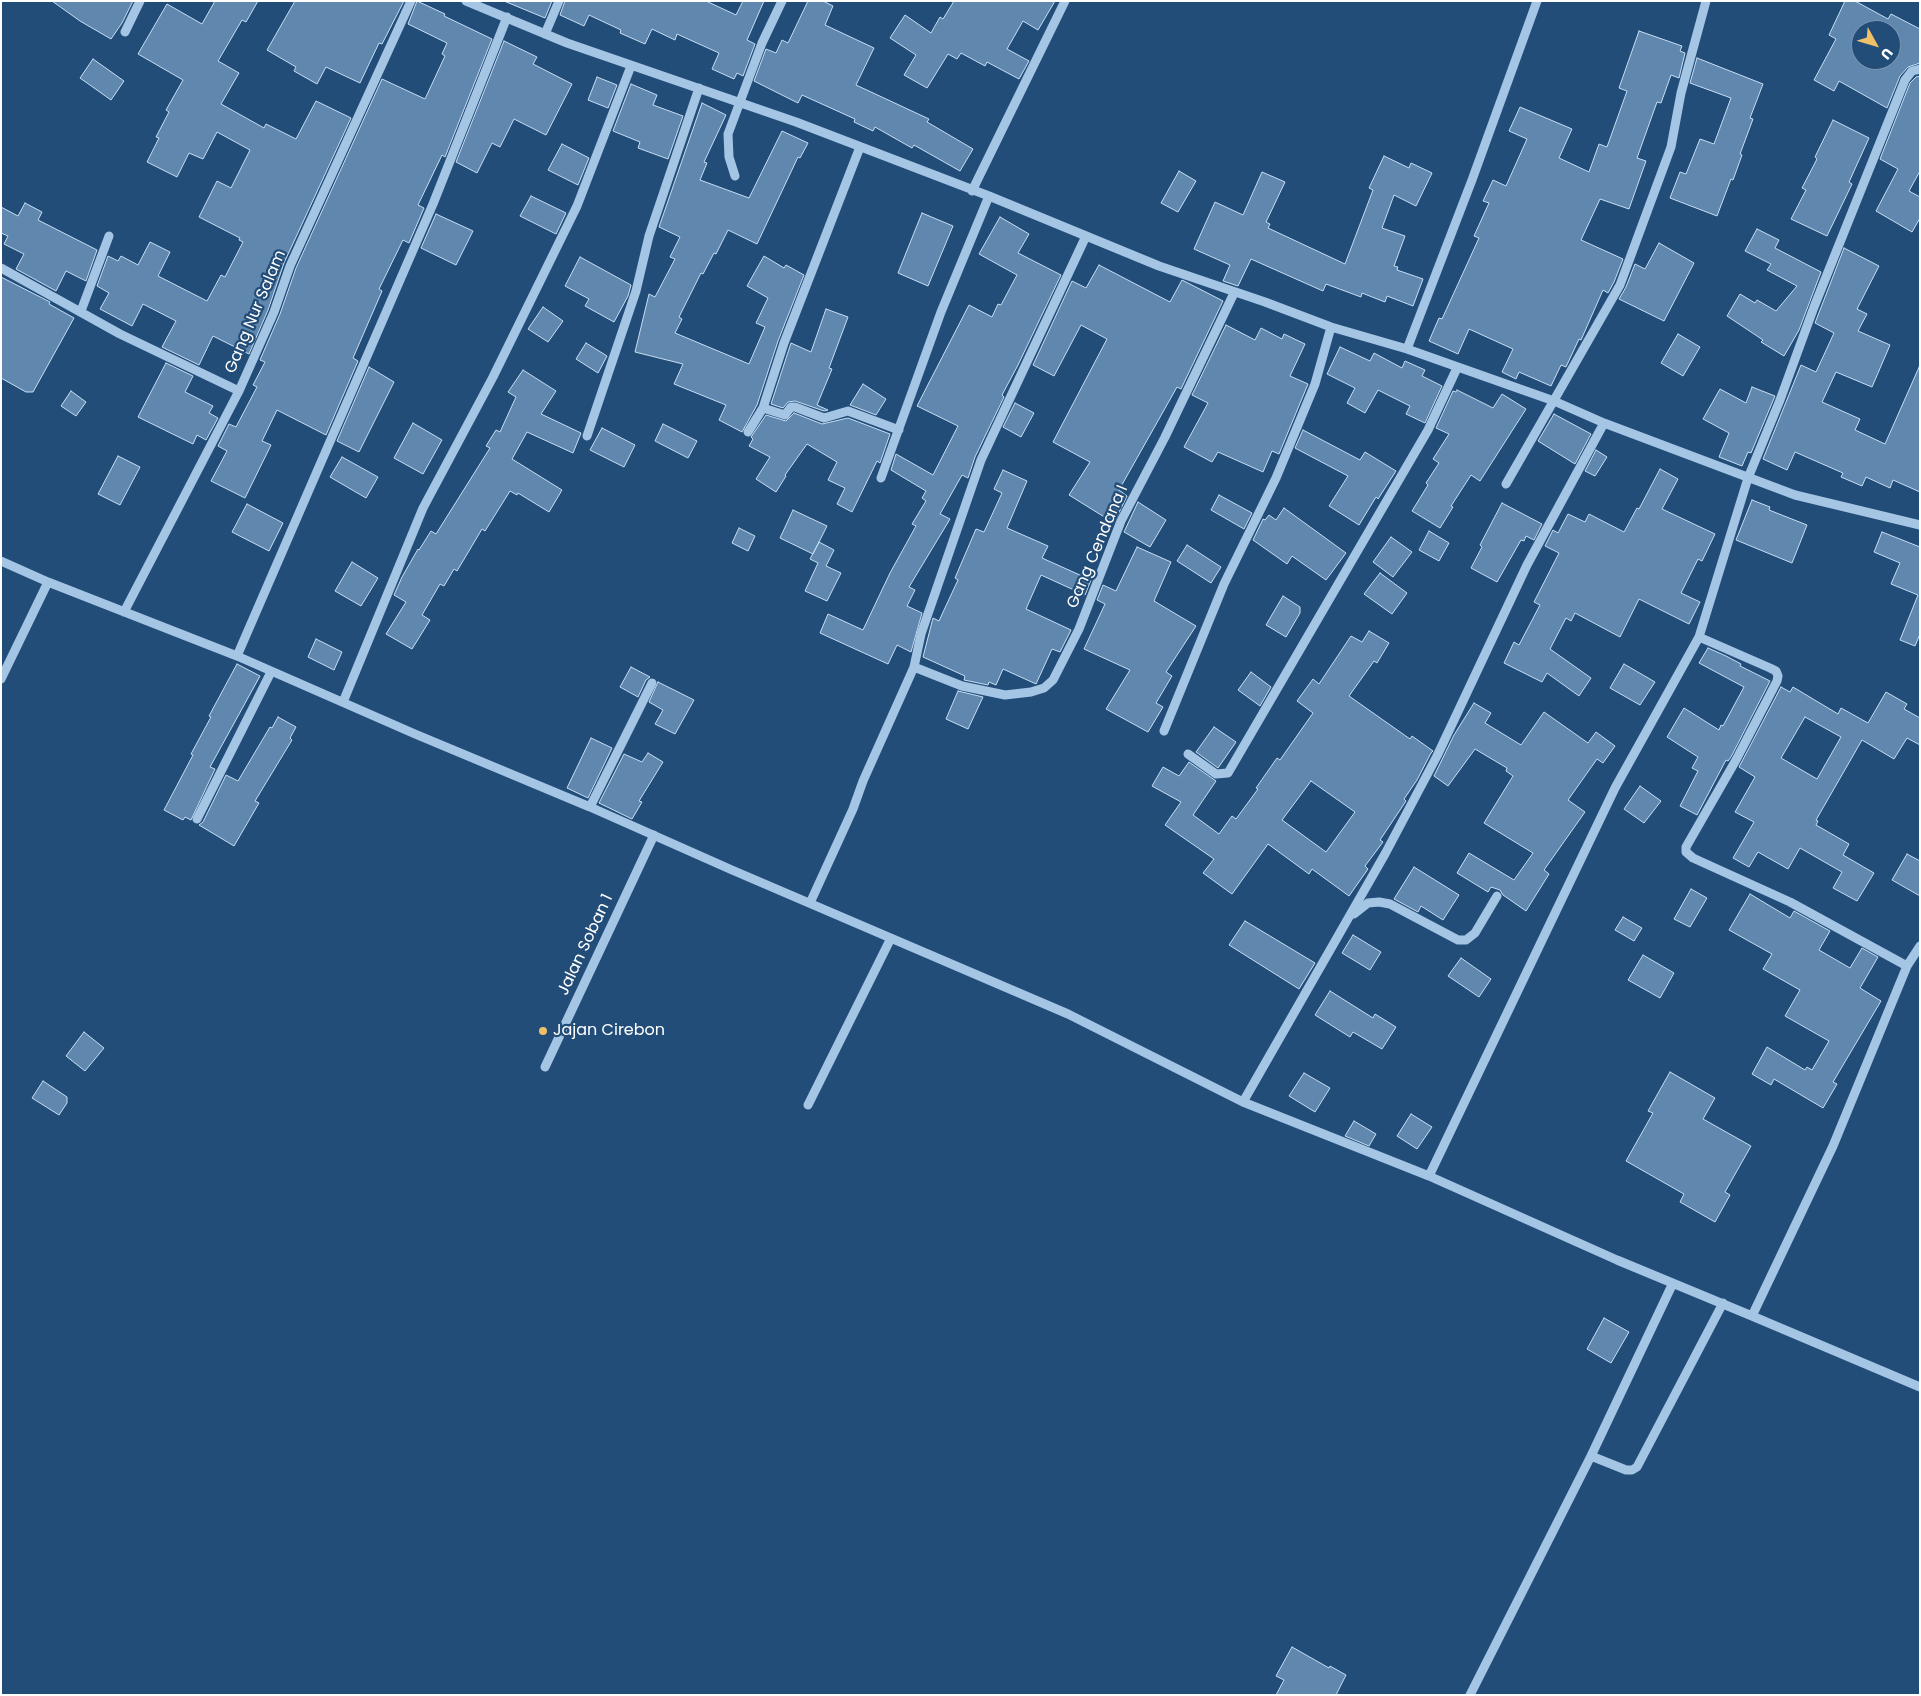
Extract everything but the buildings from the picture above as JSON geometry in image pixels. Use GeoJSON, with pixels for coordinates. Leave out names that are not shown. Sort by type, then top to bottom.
{"type":"FeatureCollection","features":[{"type":"Feature","properties":{"kind":"street"},"geometry":{"type":"LineString","coordinates":[[125,32],[140,1]]}},
{"type":"Feature","properties":{"kind":"street","name":"Gang Nur Salam"},"geometry":{"type":"LineString","coordinates":[[1,268],[120,334],[239,391],[274,312],[290,266],[411,1]]}},
{"type":"Feature","properties":{"kind":"street"},"geometry":{"type":"LineString","coordinates":[[466,1],[489,5],[507,17],[545,34],[631,66],[796,122],[989,196],[1159,266],[1331,327],[1407,349],[1554,401],[1604,423],[1795,495],[1920,526]]}},
{"type":"Feature","properties":{"kind":"street"},"geometry":{"type":"LineString","coordinates":[[545,34],[559,1]]}},
{"type":"Feature","properties":{"kind":"street"},"geometry":{"type":"LineString","coordinates":[[735,176],[729,157],[728,134],[762,43],[782,1]]}},
{"type":"Feature","properties":{"kind":"street"},"geometry":{"type":"LineString","coordinates":[[972,191],[1064,1]]}},
{"type":"Feature","properties":{"kind":"street"},"geometry":{"type":"LineString","coordinates":[[1407,349],[1472,180],[1537,1]]}},
{"type":"Feature","properties":{"kind":"street"},"geometry":{"type":"LineString","coordinates":[[1506,484],[1620,285],[1671,147],[1681,93],[1706,1]]}},
{"type":"Feature","properties":{"kind":"street"},"geometry":{"type":"LineString","coordinates":[[237,656],[329,440],[433,204],[507,17]]}},
{"type":"Feature","properties":{"kind":"street"},"geometry":{"type":"LineString","coordinates":[[342,702],[423,508],[493,377],[577,206],[631,66]]}},
{"type":"Feature","properties":{"kind":"street"},"geometry":{"type":"LineString","coordinates":[[1429,1176],[1615,788],[1699,638],[1748,478],[1904,80],[1912,71],[1920,70]]}},
{"type":"Feature","properties":{"kind":"street"},"geometry":{"type":"LineString","coordinates":[[587,436],[636,291],[649,236],[699,88]]}},
{"type":"Feature","properties":{"kind":"street"},"geometry":{"type":"LineString","coordinates":[[748,432],[762,408],[784,343],[860,147]]}},
{"type":"Feature","properties":{"kind":"street"},"geometry":{"type":"LineString","coordinates":[[881,478],[940,312],[989,196]]}},
{"type":"Feature","properties":{"kind":"street"},"geometry":{"type":"LineString","coordinates":[[81,311],[109,236]]}},
{"type":"Feature","properties":{"kind":"street"},"geometry":{"type":"LineString","coordinates":[[810,903],[914,667],[922,634],[981,460],[1086,236]]}},
{"type":"Feature","properties":{"kind":"street","name":"Gang Cendana I"},"geometry":{"type":"LineString","coordinates":[[914,667],[962,686],[1005,695],[1044,688],[1053,680],[1080,629],[1121,521],[1165,437],[1234,293]]}},
{"type":"Feature","properties":{"kind":"street"},"geometry":{"type":"LineString","coordinates":[[1164,730],[1224,584],[1280,470],[1315,384],[1331,327]]}},
{"type":"Feature","properties":{"kind":"street"},"geometry":{"type":"LineString","coordinates":[[1188,754],[1216,774],[1228,773],[1236,762],[1428,430],[1457,368]]}},
{"type":"Feature","properties":{"kind":"street"},"geometry":{"type":"LineString","coordinates":[[124,612],[239,391]]}},
{"type":"Feature","properties":{"kind":"street"},"geometry":{"type":"LineString","coordinates":[[762,408],[785,415],[792,407],[795,407],[824,418],[848,411],[899,430]]}},
{"type":"Feature","properties":{"kind":"street"},"geometry":{"type":"LineString","coordinates":[[1242,1102],[1346,923],[1437,756],[1526,565],[1604,423]]}},
{"type":"Feature","properties":{"kind":"street"},"geometry":{"type":"LineString","coordinates":[[1,561],[48,582],[237,656],[590,807],[1068,1014],[1242,1102],[1429,1176],[1617,1260],[1920,1387]]}},
{"type":"Feature","properties":{"kind":"street"},"geometry":{"type":"LineString","coordinates":[[1,679],[48,582]]}},
{"type":"Feature","properties":{"kind":"street"},"geometry":{"type":"LineString","coordinates":[[1699,638],[1770,668],[1776,671],[1778,676],[1777,682],[1736,760],[1686,848],[1688,856],[1790,902],[1907,966]]}},
{"type":"Feature","properties":{"kind":"street"},"geometry":{"type":"LineString","coordinates":[[197,819],[271,672]]}},
{"type":"Feature","properties":{"kind":"street"},"geometry":{"type":"LineString","coordinates":[[590,807],[652,683]]}},
{"type":"Feature","properties":{"kind":"street","name":"Jalan Soban 1"},"geometry":{"type":"LineString","coordinates":[[545,1067],[654,835]]}},
{"type":"Feature","properties":{"kind":"street"},"geometry":{"type":"LineString","coordinates":[[1346,923],[1361,907],[1368,903],[1379,902],[1390,904],[1458,940],[1466,940],[1476,933],[1497,896]]}},
{"type":"Feature","properties":{"kind":"street"},"geometry":{"type":"LineString","coordinates":[[808,1105],[891,938]]}},
{"type":"Feature","properties":{"kind":"street"},"geometry":{"type":"LineString","coordinates":[[1752,1316],[1833,1146],[1907,966],[1919,950]]}},
{"type":"Feature","properties":{"kind":"street"},"geometry":{"type":"LineString","coordinates":[[1470,1695],[1591,1456],[1673,1283]]}},
{"type":"Feature","properties":{"kind":"street"},"geometry":{"type":"LineString","coordinates":[[1591,1456],[1626,1470],[1637,1467],[1723,1303]]}},
{"type":"Feature","properties":{"kind":"place","name":"Jajan Cirebon"},"geometry":{"type":"Point","coordinates":[543,1031]}}]}
